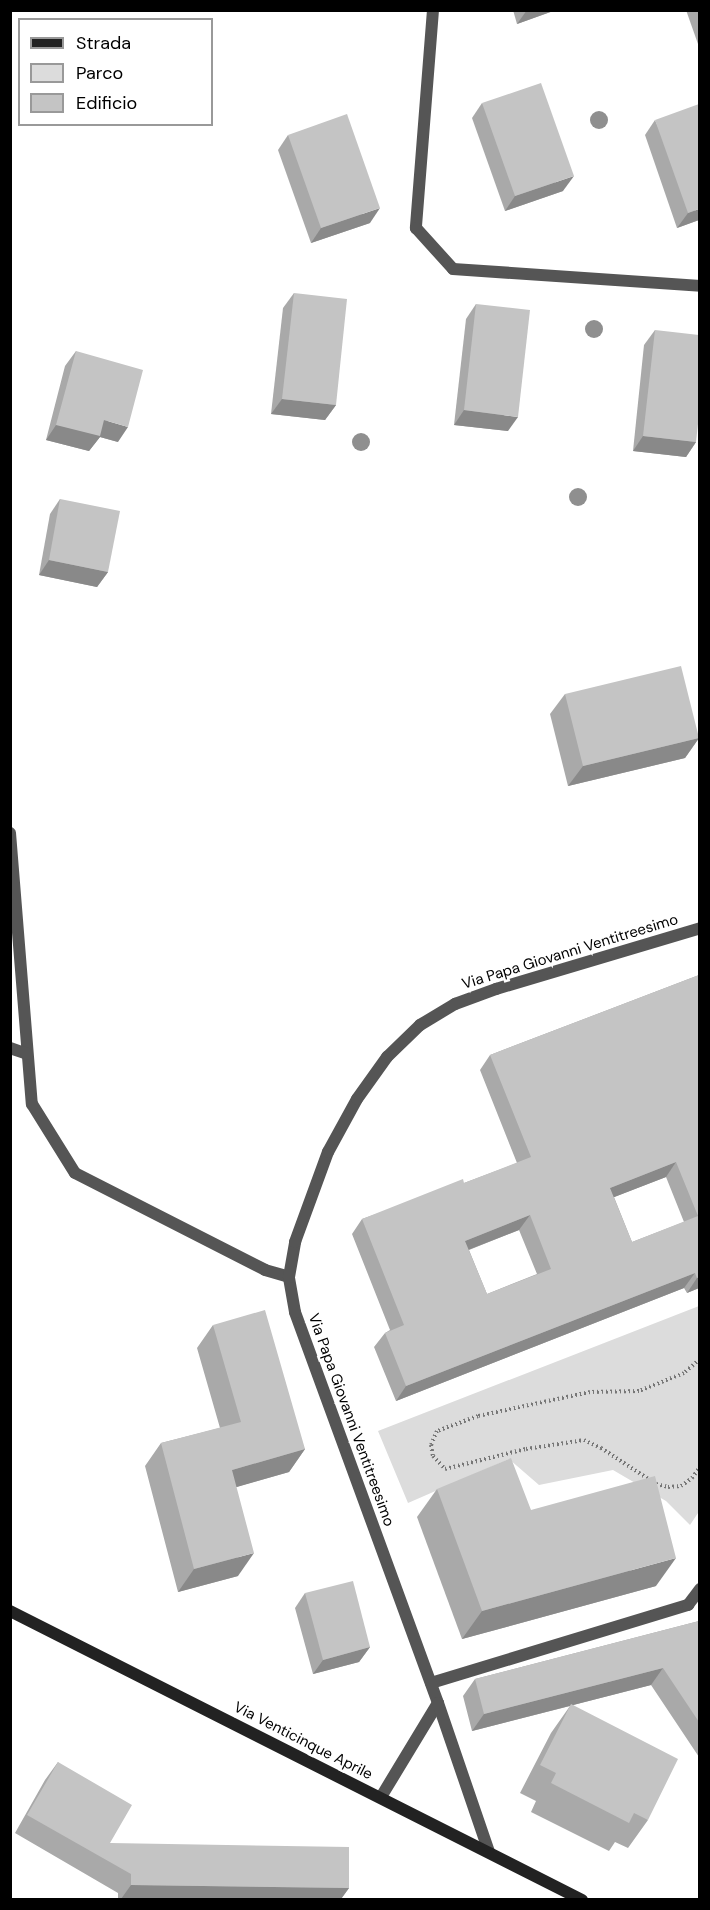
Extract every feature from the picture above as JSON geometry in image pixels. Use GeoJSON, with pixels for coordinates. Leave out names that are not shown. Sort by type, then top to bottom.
{"type":"FeatureCollection","features":[{"type":"Feature","properties":{"kind":"main road","name":"Via Venticinque Aprile"},"geometry":{"type":"LineString","coordinates":[[10,1611],[582,1899]]}},
{"type":"Feature","properties":{"kind":"street"},"geometry":{"type":"LineString","coordinates":[[433,10],[416,228],[453,269],[699,286]]}},
{"type":"Feature","properties":{"kind":"street"},"geometry":{"type":"LineString","coordinates":[[10,832],[32,1104],[75,1173],[265,1270],[289,1277]]}},
{"type":"Feature","properties":{"kind":"street","name":"Via Papa Giovanni Ventitreesimo"},"geometry":{"type":"LineString","coordinates":[[489,1852],[438,1702],[295,1312],[289,1277],[295,1242],[328,1152],[357,1100],[387,1057],[420,1025],[455,1004],[496,989],[699,928]]}},
{"type":"Feature","properties":{"kind":"street"},"geometry":{"type":"LineString","coordinates":[[10,1048],[27,1054]]}},
{"type":"Feature","properties":{"kind":"street"},"geometry":{"type":"LineString","coordinates":[[431,1683],[688,1605],[699,1589]]}},
{"type":"Feature","properties":{"kind":"street"},"geometry":{"type":"LineString","coordinates":[[381,1797],[438,1702]]}},
{"type":"Feature","properties":{"kind":"path"},"geometry":{"type":"LineString","coordinates":[[699,1359],[684,1373],[639,1391],[590,1392],[478,1416],[436,1431],[431,1445],[433,1456],[445,1469],[526,1449],[584,1440],[601,1448],[656,1484],[668,1487],[681,1486],[692,1478],[699,1467]]}},
{"type":"Feature","properties":{"kind":"green space"},"geometry":{"type":"Polygon","coordinates":[[[699,1306],[700,1510],[690,1525],[666,1501],[613,1470],[539,1485],[509,1459],[408,1503],[378,1431],[699,1306]]]}},
{"type":"Feature","properties":{"kind":"building"},"geometry":{"type":"Polygon","coordinates":[[[541,83],[574,176],[515,196],[482,103],[541,83]]]}},
{"type":"Feature","properties":{"kind":"building"},"geometry":{"type":"Polygon","coordinates":[[[699,104],[699,209],[688,213],[655,120],[699,104]]]}},
{"type":"Feature","properties":{"kind":"building"},"geometry":{"type":"Polygon","coordinates":[[[347,114],[380,208],[321,228],[288,135],[347,114]]]}},
{"type":"Feature","properties":{"kind":"building"},"geometry":{"type":"Polygon","coordinates":[[[294,293],[347,299],[336,405],[282,399],[294,293]]]}},
{"type":"Feature","properties":{"kind":"building"},"geometry":{"type":"Polygon","coordinates":[[[476,304],[530,310],[518,417],[464,410],[476,304]]]}},
{"type":"Feature","properties":{"kind":"building"},"geometry":{"type":"Polygon","coordinates":[[[655,330],[699,335],[699,415],[696,442],[643,436],[655,330]]]}},
{"type":"Feature","properties":{"kind":"building"},"geometry":{"type":"Polygon","coordinates":[[[76,351],[143,370],[128,427],[104,420],[100,436],[56,425],[76,351]]]}},
{"type":"Feature","properties":{"kind":"building"},"geometry":{"type":"Polygon","coordinates":[[[60,499],[120,511],[108,572],[49,560],[60,499]]]}},
{"type":"Feature","properties":{"kind":"building"},"geometry":{"type":"Polygon","coordinates":[[[681,666],[699,738],[583,766],[565,694],[681,666]]]}},
{"type":"Feature","properties":{"kind":"building"},"geometry":{"type":"Polygon","coordinates":[[[699,975],[699,1277],[697,1278],[695,1273],[406,1386],[385,1333],[404,1325],[362,1219],[463,1179],[464,1183],[531,1157],[490,1055],[699,975]],[[676,1162],[610,1188],[632,1242],[698,1216],[676,1162]],[[530,1215],[465,1241],[487,1294],[551,1269],[530,1215]]]}},
{"type":"Feature","properties":{"kind":"building"},"geometry":{"type":"Polygon","coordinates":[[[265,1310],[305,1449],[232,1470],[254,1553],[194,1569],[161,1443],[241,1422],[213,1325],[265,1310]]]}},
{"type":"Feature","properties":{"kind":"building"},"geometry":{"type":"Polygon","coordinates":[[[511,1458],[531,1510],[655,1476],[676,1558],[482,1611],[437,1489],[511,1458]]]}},
{"type":"Feature","properties":{"kind":"building"},"geometry":{"type":"Polygon","coordinates":[[[353,1581],[370,1647],[323,1660],[305,1593],[353,1581]]]}},
{"type":"Feature","properties":{"kind":"building"},"geometry":{"type":"Polygon","coordinates":[[[699,1621],[699,1722],[663,1668],[484,1714],[475,1679],[699,1621]]]}},
{"type":"Feature","properties":{"kind":"building"},"geometry":{"type":"Polygon","coordinates":[[[571,1704],[678,1759],[648,1820],[634,1813],[629,1823],[551,1783],[556,1773],[540,1765],[571,1704]]]}},
{"type":"Feature","properties":{"kind":"building"},"geometry":{"type":"Polygon","coordinates":[[[58,1762],[132,1805],[110,1843],[349,1847],[349,1888],[131,1885],[131,1874],[27,1815],[58,1762]]]}}]}
